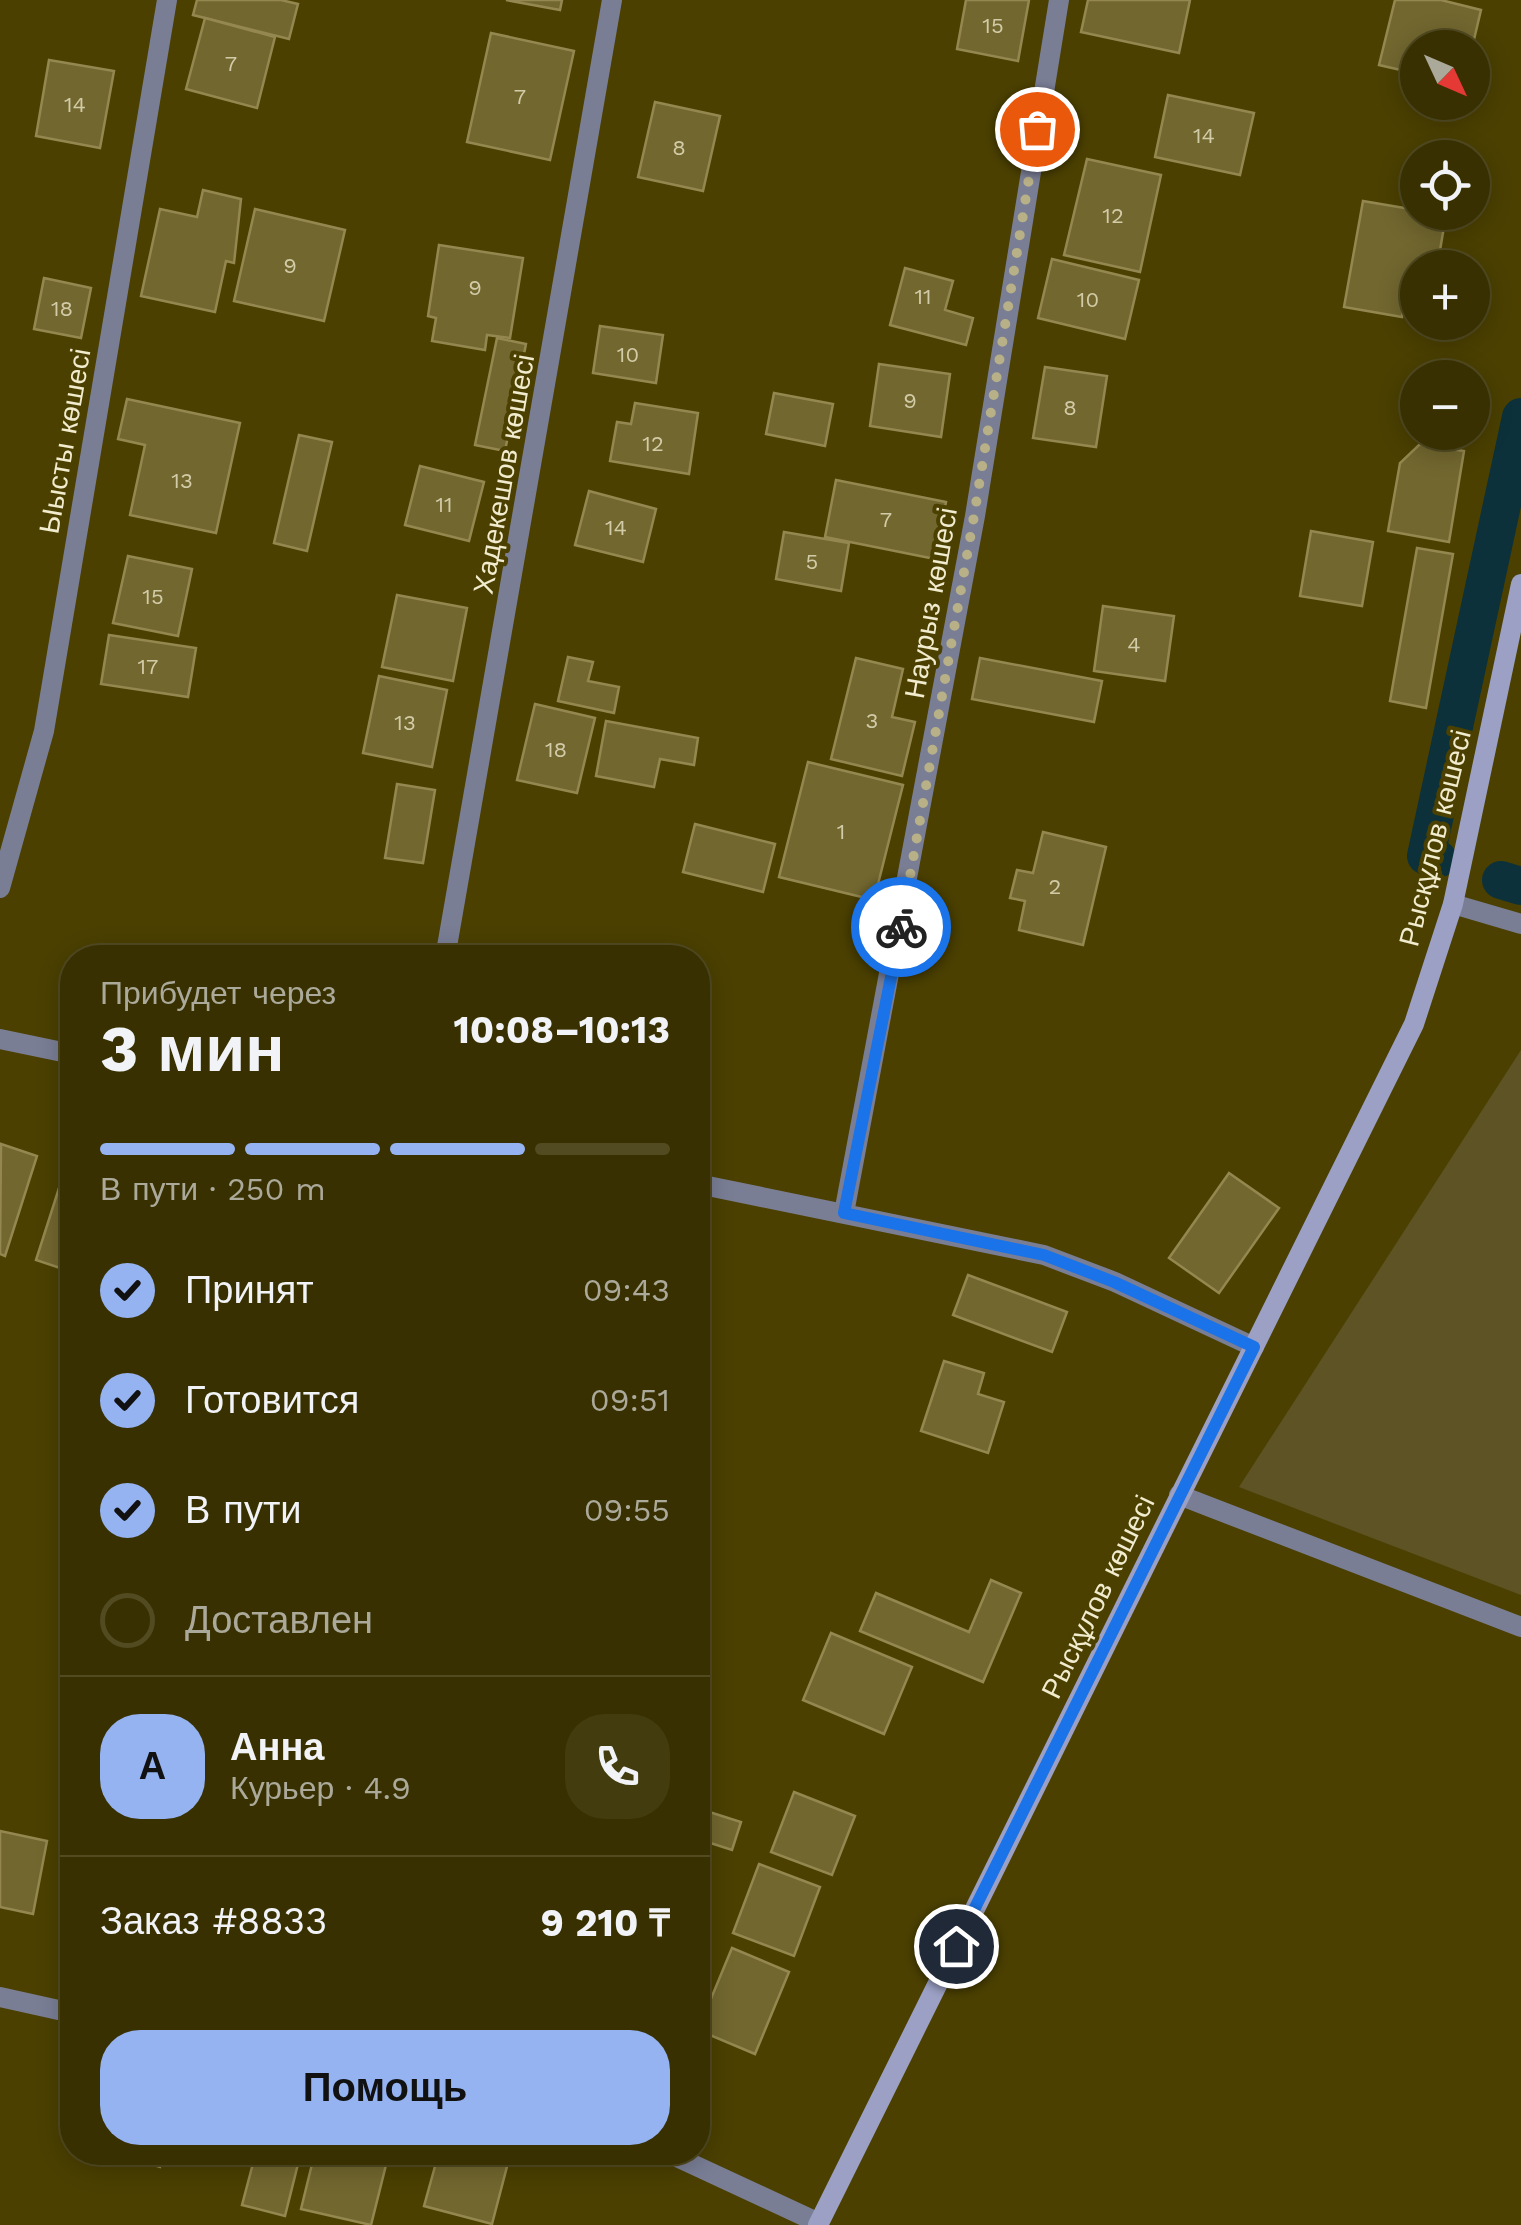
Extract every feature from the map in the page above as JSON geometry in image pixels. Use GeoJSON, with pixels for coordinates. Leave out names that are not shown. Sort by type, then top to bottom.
{"type":"FeatureCollection","features":[{"type":"Feature","properties":{"kind":"street","name":"Ыысты көшесі"},"geometry":{"type":"LineString","coordinates":[[0,888],[44,731],[167,0]]}},
{"type":"Feature","properties":{"kind":"street","name":"Хадекешов көшесі"},"geometry":{"type":"LineString","coordinates":[[448,945],[612,0]]}},
{"type":"Feature","properties":{"kind":"street","name":"Наурыз көшесі"},"geometry":{"type":"LineString","coordinates":[[844,1213],[971,535],[1059,0]]}},
{"type":"Feature","properties":{"kind":"street","name":"Рысқұлов көшесі"},"geometry":{"type":"LineString","coordinates":[[819,2224],[1395,1067],[1453,904],[1521,584]]}},
{"type":"Feature","properties":{"kind":"street"},"geometry":{"type":"LineString","coordinates":[[1453,904],[1521,924]]}},
{"type":"Feature","properties":{"kind":"street"},"geometry":{"type":"LineString","coordinates":[[0,1038],[60,1051]]}},
{"type":"Feature","properties":{"kind":"street"},"geometry":{"type":"LineString","coordinates":[[710,1186],[1044,1255],[1114,1282],[1254,1347]]}},
{"type":"Feature","properties":{"kind":"street"},"geometry":{"type":"LineString","coordinates":[[1179,1495],[1521,1627]]}},
{"type":"Feature","properties":{"kind":"street"},"geometry":{"type":"LineString","coordinates":[[0,1997],[60,2010]]}},
{"type":"Feature","properties":{"kind":"street"},"geometry":{"type":"LineString","coordinates":[[694,2165],[819,2224]]}},
{"type":"Feature","properties":{"kind":"shaded area"},"geometry":{"type":"Polygon","coordinates":[[[1521,1050],[1521,1595],[1239,1487],[1521,1050]]]}},
{"type":"Feature","properties":{"kind":"building"},"geometry":{"type":"Polygon","coordinates":[[[197,0],[281,0],[298,4],[289,39],[193,15],[197,0]]]}},
{"type":"Feature","properties":{"kind":"building"},"geometry":{"type":"Polygon","coordinates":[[[506,0],[562,0],[560,10],[506,0]]]}},
{"type":"Feature","properties":{"kind":"building"},"geometry":{"type":"Polygon","coordinates":[[[966,0],[1029,0],[1018,61],[957,49],[966,0]]]}},
{"type":"Feature","properties":{"kind":"building"},"geometry":{"type":"Polygon","coordinates":[[[1088,0],[1190,0],[1179,53],[1081,32],[1088,0]]]}},
{"type":"Feature","properties":{"kind":"building"},"geometry":{"type":"Polygon","coordinates":[[[1395,0],[1441,0],[1481,10],[1476,30],[1400,30],[1400,70],[1379,65],[1395,0]]]}},
{"type":"Feature","properties":{"kind":"building"},"geometry":{"type":"Polygon","coordinates":[[[205,18],[275,37],[257,108],[186,89],[205,18]]]}},
{"type":"Feature","properties":{"kind":"building"},"geometry":{"type":"Polygon","coordinates":[[[491,33],[574,51],[550,160],[467,142],[491,33]]]}},
{"type":"Feature","properties":{"kind":"building"},"geometry":{"type":"Polygon","coordinates":[[[49,60],[114,71],[100,148],[36,136],[49,60]]]}},
{"type":"Feature","properties":{"kind":"building"},"geometry":{"type":"Polygon","coordinates":[[[1168,95],[1254,113],[1240,175],[1155,157],[1168,95]]]}},
{"type":"Feature","properties":{"kind":"building"},"geometry":{"type":"Polygon","coordinates":[[[655,102],[720,116],[703,191],[638,177],[655,102]]]}},
{"type":"Feature","properties":{"kind":"building"},"geometry":{"type":"Polygon","coordinates":[[[1087,159],[1161,175],[1140,272],[1064,255],[1087,159]]]}},
{"type":"Feature","properties":{"kind":"building"},"geometry":{"type":"Polygon","coordinates":[[[203,190],[241,199],[234,263],[226,261],[215,312],[141,296],[160,209],[197,217],[203,190]]]}},
{"type":"Feature","properties":{"kind":"building"},"geometry":{"type":"Polygon","coordinates":[[[1363,201],[1400,207],[1400,230],[1443,230],[1440,250],[1400,250],[1400,317],[1344,307],[1363,201]]]}},
{"type":"Feature","properties":{"kind":"building"},"geometry":{"type":"Polygon","coordinates":[[[255,209],[345,230],[324,321],[234,301],[255,209]]]}},
{"type":"Feature","properties":{"kind":"building"},"geometry":{"type":"Polygon","coordinates":[[[439,245],[523,258],[510,338],[487,335],[485,350],[432,341],[436,318],[428,316],[439,245]]]}},
{"type":"Feature","properties":{"kind":"building"},"geometry":{"type":"Polygon","coordinates":[[[1052,259],[1139,280],[1125,339],[1038,318],[1052,259]]]}},
{"type":"Feature","properties":{"kind":"building"},"geometry":{"type":"Polygon","coordinates":[[[905,268],[953,281],[945,310],[973,318],[966,345],[890,325],[905,268]]]}},
{"type":"Feature","properties":{"kind":"building"},"geometry":{"type":"Polygon","coordinates":[[[44,278],[91,288],[81,338],[34,329],[44,278]]]}},
{"type":"Feature","properties":{"kind":"building"},"geometry":{"type":"Polygon","coordinates":[[[600,326],[663,335],[656,383],[593,373],[600,326]]]}},
{"type":"Feature","properties":{"kind":"building"},"geometry":{"type":"Polygon","coordinates":[[[497,338],[526,344],[505,451],[475,445],[497,338]]]}},
{"type":"Feature","properties":{"kind":"building"},"geometry":{"type":"Polygon","coordinates":[[[879,364],[950,374],[941,437],[870,426],[879,364]]]}},
{"type":"Feature","properties":{"kind":"building"},"geometry":{"type":"Polygon","coordinates":[[[1045,367],[1107,376],[1096,447],[1033,438],[1045,367]]]}},
{"type":"Feature","properties":{"kind":"building"},"geometry":{"type":"Polygon","coordinates":[[[774,393],[833,404],[825,446],[766,434],[774,393]]]}},
{"type":"Feature","properties":{"kind":"building"},"geometry":{"type":"Polygon","coordinates":[[[127,399],[240,423],[216,533],[130,515],[145,445],[118,439],[127,399]]]}},
{"type":"Feature","properties":{"kind":"building"},"geometry":{"type":"Polygon","coordinates":[[[635,403],[698,413],[689,474],[610,461],[617,422],[631,424],[635,403]]]}},
{"type":"Feature","properties":{"kind":"building"},"geometry":{"type":"Polygon","coordinates":[[[299,435],[332,442],[307,551],[274,543],[299,435]]]}},
{"type":"Feature","properties":{"kind":"building"},"geometry":{"type":"Polygon","coordinates":[[[1414,450],[1464,451],[1449,542],[1388,531],[1400,463],[1414,450]]]}},
{"type":"Feature","properties":{"kind":"building"},"geometry":{"type":"Polygon","coordinates":[[[420,466],[484,482],[469,541],[405,525],[420,466]]]}},
{"type":"Feature","properties":{"kind":"building"},"geometry":{"type":"Polygon","coordinates":[[[836,480],[946,502],[935,559],[825,537],[836,480]]]}},
{"type":"Feature","properties":{"kind":"building"},"geometry":{"type":"Polygon","coordinates":[[[589,491],[656,509],[643,562],[575,545],[589,491]]]}},
{"type":"Feature","properties":{"kind":"building"},"geometry":{"type":"Polygon","coordinates":[[[1311,531],[1373,542],[1362,606],[1300,596],[1311,531]]]}},
{"type":"Feature","properties":{"kind":"building"},"geometry":{"type":"Polygon","coordinates":[[[784,532],[849,543],[841,591],[776,579],[784,532]]]}},
{"type":"Feature","properties":{"kind":"building"},"geometry":{"type":"Polygon","coordinates":[[[1417,548],[1453,554],[1426,708],[1390,701],[1417,548]]]}},
{"type":"Feature","properties":{"kind":"building"},"geometry":{"type":"Polygon","coordinates":[[[128,556],[192,569],[178,636],[113,623],[128,556]]]}},
{"type":"Feature","properties":{"kind":"building"},"geometry":{"type":"Polygon","coordinates":[[[397,595],[467,608],[453,681],[382,667],[397,595]]]}},
{"type":"Feature","properties":{"kind":"building"},"geometry":{"type":"Polygon","coordinates":[[[1103,606],[1174,616],[1165,681],[1094,671],[1103,606]]]}},
{"type":"Feature","properties":{"kind":"building"},"geometry":{"type":"Polygon","coordinates":[[[109,635],[196,648],[188,697],[101,684],[109,635]]]}},
{"type":"Feature","properties":{"kind":"building"},"geometry":{"type":"Polygon","coordinates":[[[568,657],[593,662],[588,681],[619,687],[614,713],[558,701],[568,657]]]}},
{"type":"Feature","properties":{"kind":"building"},"geometry":{"type":"Polygon","coordinates":[[[856,658],[903,669],[892,717],[915,722],[902,776],[831,759],[856,658]]]}},
{"type":"Feature","properties":{"kind":"building"},"geometry":{"type":"Polygon","coordinates":[[[980,658],[1102,681],[1094,722],[972,699],[980,658]]]}},
{"type":"Feature","properties":{"kind":"building"},"geometry":{"type":"Polygon","coordinates":[[[379,676],[447,690],[432,767],[363,753],[379,676]]]}},
{"type":"Feature","properties":{"kind":"building"},"geometry":{"type":"Polygon","coordinates":[[[535,704],[595,718],[577,793],[517,780],[535,704]]]}},
{"type":"Feature","properties":{"kind":"building"},"geometry":{"type":"Polygon","coordinates":[[[606,721],[698,738],[694,765],[660,759],[654,787],[596,776],[606,721]]]}},
{"type":"Feature","properties":{"kind":"building"},"geometry":{"type":"Polygon","coordinates":[[[808,762],[903,785],[874,900],[779,877],[808,762]]]}},
{"type":"Feature","properties":{"kind":"building"},"geometry":{"type":"Polygon","coordinates":[[[397,784],[435,790],[423,863],[385,858],[397,784]]]}},
{"type":"Feature","properties":{"kind":"building"},"geometry":{"type":"Polygon","coordinates":[[[695,824],[775,844],[763,892],[683,872],[695,824]]]}},
{"type":"Feature","properties":{"kind":"building"},"geometry":{"type":"Polygon","coordinates":[[[1043,832],[1106,847],[1083,945],[1019,930],[1025,901],[1010,898],[1017,870],[1033,873],[1043,832]]]}},
{"type":"Feature","properties":{"kind":"building"},"geometry":{"type":"Polygon","coordinates":[[[1,1144],[37,1156],[5,1256],[0,1254],[1,1144]]]}},
{"type":"Feature","properties":{"kind":"building"},"geometry":{"type":"Polygon","coordinates":[[[1229,1173],[1279,1208],[1219,1293],[1169,1258],[1229,1173]]]}},
{"type":"Feature","properties":{"kind":"building"},"geometry":{"type":"Polygon","coordinates":[[[59,1188],[60,1188],[60,1268],[36,1260],[59,1188]]]}},
{"type":"Feature","properties":{"kind":"building"},"geometry":{"type":"Polygon","coordinates":[[[968,1275],[1067,1312],[1052,1352],[953,1315],[968,1275]]]}},
{"type":"Feature","properties":{"kind":"building"},"geometry":{"type":"Polygon","coordinates":[[[944,1361],[984,1373],[978,1394],[1004,1402],[988,1453],[921,1431],[944,1361]]]}},
{"type":"Feature","properties":{"kind":"building"},"geometry":{"type":"Polygon","coordinates":[[[991,1580],[1021,1593],[983,1682],[860,1631],[876,1593],[969,1632],[991,1580]]]}},
{"type":"Feature","properties":{"kind":"building"},"geometry":{"type":"Polygon","coordinates":[[[831,1633],[912,1667],[884,1734],[803,1700],[831,1633]]]}},
{"type":"Feature","properties":{"kind":"building"},"geometry":{"type":"Polygon","coordinates":[[[794,1792],[855,1816],[832,1875],[771,1852],[794,1792]]]}},
{"type":"Feature","properties":{"kind":"building"},"geometry":{"type":"Polygon","coordinates":[[[710,1812],[741,1822],[732,1850],[710,1843],[710,1812]]]}},
{"type":"Feature","properties":{"kind":"building"},"geometry":{"type":"Polygon","coordinates":[[[0,1831],[47,1841],[33,1914],[0,1907],[0,1831]]]}},
{"type":"Feature","properties":{"kind":"building"},"geometry":{"type":"Polygon","coordinates":[[[759,1864],[820,1887],[794,1956],[733,1933],[759,1864]]]}},
{"type":"Feature","properties":{"kind":"building"},"geometry":{"type":"Polygon","coordinates":[[[732,1948],[789,1972],[755,2054],[710,2035],[710,2001],[732,1948]]]}},
{"type":"Feature","properties":{"kind":"building"},"geometry":{"type":"Polygon","coordinates":[[[253,2165],[298,2165],[285,2216],[242,2205],[253,2165]]]}},
{"type":"Feature","properties":{"kind":"building"},"geometry":{"type":"Polygon","coordinates":[[[312,2165],[386,2165],[371,2225],[301,2209],[312,2165]]]}},
{"type":"Feature","properties":{"kind":"building"},"geometry":{"type":"Polygon","coordinates":[[[435,2165],[507,2165],[492,2224],[424,2206],[435,2165]]]}},
{"type":"Feature","properties":{"kind":"waterway"},"geometry":{"type":"LineString","coordinates":[[1438,859],[1426,856],[1521,417]]}},
{"type":"Feature","properties":{"kind":"waterway"},"geometry":{"type":"LineString","coordinates":[[1501,880],[1521,886]]}},
{"type":"Feature","properties":{"kind":"way so far"},"geometry":{"type":"LineString","coordinates":[[901,927],[1037,129]]}},
{"type":"Feature","properties":{"kind":"route"},"geometry":{"type":"LineString","coordinates":[[901,927],[844,1213],[1044,1255],[1114,1282],[1254,1347],[956,1946]]}}]}
